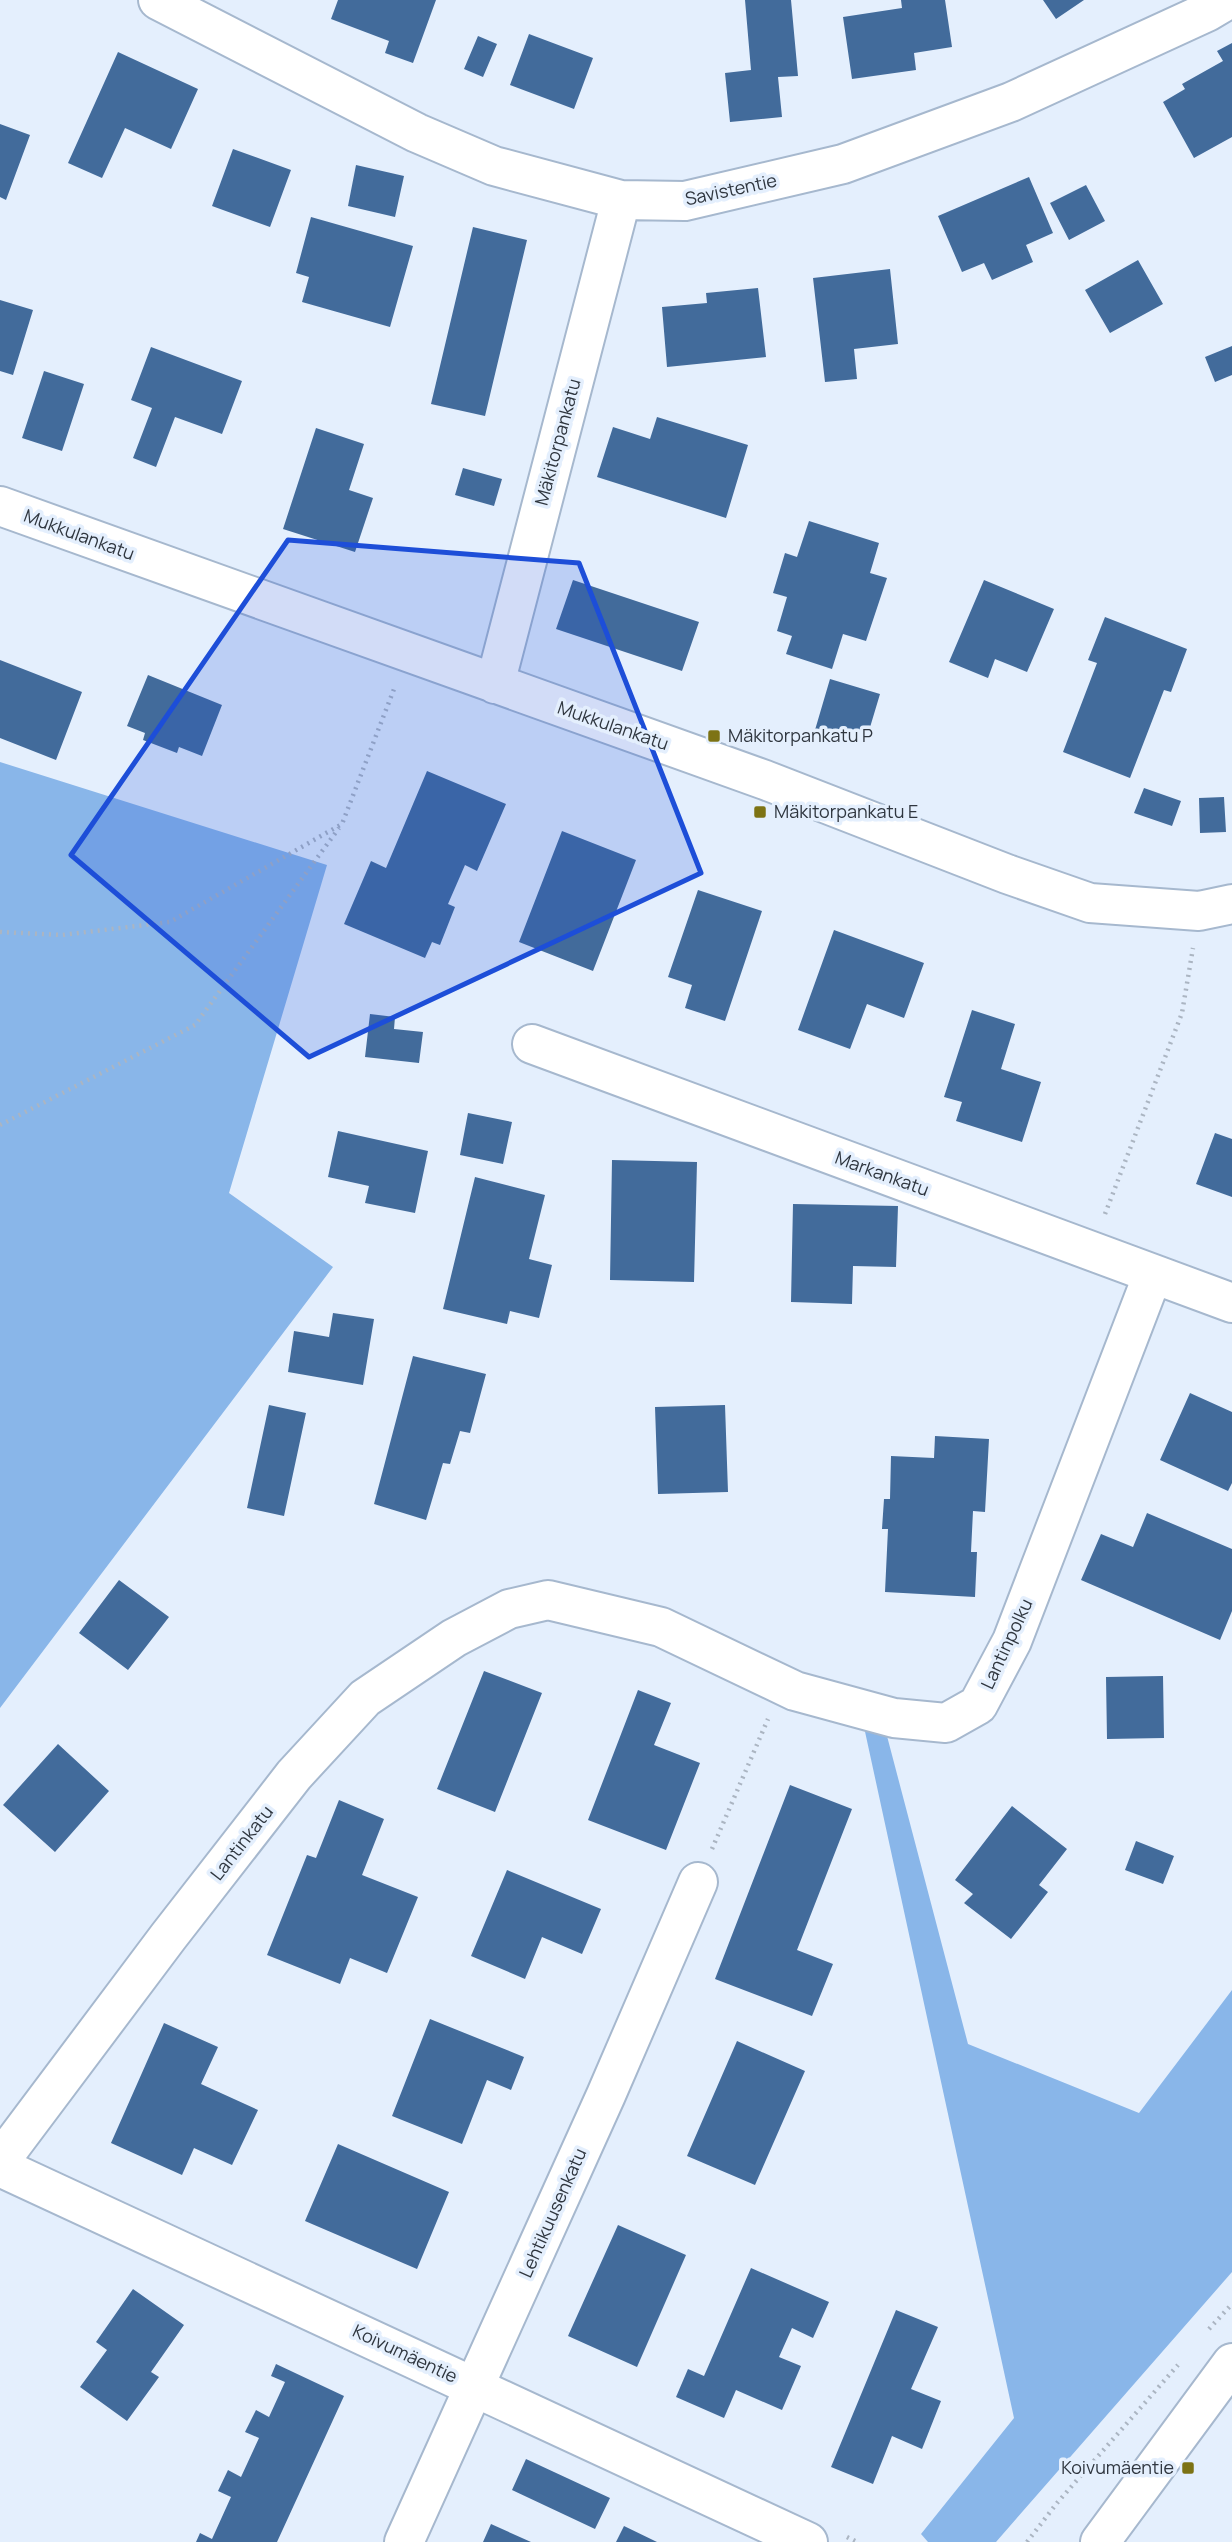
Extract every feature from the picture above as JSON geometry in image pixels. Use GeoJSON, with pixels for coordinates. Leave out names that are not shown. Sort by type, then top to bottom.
{"type":"FeatureCollection","features":[{"type":"Feature","properties":{"kind":"street","name":"Savistentie"},"geometry":{"type":"LineString","coordinates":[[158,0],[417,133],[494,166],[621,200],[685,201],[843,164],[1011,102],[1207,12],[1227,0]]}},
{"type":"Feature","properties":{"kind":"street","name":"Mäkitorpankatu"},"geometry":{"type":"LineString","coordinates":[[495,684],[621,200]]}},
{"type":"Feature","properties":{"kind":"street","name":"Mukkulankatu"},"geometry":{"type":"LineString","coordinates":[[0,506],[765,780],[1007,874],[1090,903],[1215,908]]}},
{"type":"Feature","properties":{"kind":"street","name":"Markankatu"},"geometry":{"type":"LineString","coordinates":[[532,1044],[1232,1303]]}},
{"type":"Feature","properties":{"kind":"street","name":"Lantinpolku"},"geometry":{"type":"LineString","coordinates":[[548,1600],[662,1627],[795,1691],[894,1718],[946,1723],[978,1705],[1012,1641],[1153,1274]]}},
{"type":"Feature","properties":{"kind":"street","name":"Lantinkatu"},"geometry":{"type":"LineString","coordinates":[[0,2161],[294,1775],[365,1698],[454,1638],[509,1609],[548,1600]]}},
{"type":"Feature","properties":{"kind":"street","name":"Lehtikuusenkatu"},"geometry":{"type":"LineString","coordinates":[[404,2542],[606,2095],[698,1882]]}},
{"type":"Feature","properties":{"kind":"street","name":"Koivumäentie"},"geometry":{"type":"LineString","coordinates":[[0,2167],[808,2542]]}},
{"type":"Feature","properties":{"kind":"street"},"geometry":{"type":"LineString","coordinates":[[1100,2542],[1232,2362]]}},
{"type":"Feature","properties":{"kind":"path"},"geometry":{"type":"LineString","coordinates":[[0,1125],[195,1025],[342,824],[408,653]]}},
{"type":"Feature","properties":{"kind":"path"},"geometry":{"type":"LineString","coordinates":[[0,933],[62,935],[170,922],[342,824]]}},
{"type":"Feature","properties":{"kind":"path"},"geometry":{"type":"LineString","coordinates":[[1090,1251],[1182,1013],[1215,908]]}},
{"type":"Feature","properties":{"kind":"path"},"geometry":{"type":"LineString","coordinates":[[698,1882],[782,1685]]}},
{"type":"Feature","properties":{"kind":"path"},"geometry":{"type":"LineString","coordinates":[[1206,2333],[1232,2304]]}},
{"type":"Feature","properties":{"kind":"path"},"geometry":{"type":"LineString","coordinates":[[1027,2542],[1057,2503],[1180,2362]]}},
{"type":"Feature","properties":{"kind":"highlighted area"},"geometry":{"type":"Polygon","coordinates":[[[288,540],[579,563],[701,873],[309,1057],[71,855],[288,540]]]}},
{"type":"Feature","properties":{"kind":"shaded area"},"geometry":{"type":"Polygon","coordinates":[[[0,762],[327,865],[229,1193],[333,1267],[0,1708],[0,762]]]}},
{"type":"Feature","properties":{"kind":"shaded area"},"geometry":{"type":"Polygon","coordinates":[[[864,1727],[887,1736],[968,2044],[1139,2113],[1232,1990],[1232,2272],[996,2542],[928,2542],[921,2534],[1014,2418],[864,1727]]]}},
{"type":"Feature","properties":{"kind":"building"},"geometry":{"type":"Polygon","coordinates":[[[338,0],[436,0],[413,63],[385,53],[389,41],[331,19],[338,0]]]}},
{"type":"Feature","properties":{"kind":"building"},"geometry":{"type":"Polygon","coordinates":[[[745,0],[791,0],[798,76],[778,77],[782,117],[730,122],[725,73],[751,70],[745,0]]]}},
{"type":"Feature","properties":{"kind":"building"},"geometry":{"type":"Polygon","coordinates":[[[901,0],[945,0],[952,47],[914,53],[916,70],[852,79],[843,17],[902,8],[901,0]]]}},
{"type":"Feature","properties":{"kind":"building"},"geometry":{"type":"Polygon","coordinates":[[[1043,0],[1084,0],[1056,19],[1043,0]]]}},
{"type":"Feature","properties":{"kind":"building"},"geometry":{"type":"Polygon","coordinates":[[[529,34],[593,58],[574,109],[510,85],[529,34]]]}},
{"type":"Feature","properties":{"kind":"building"},"geometry":{"type":"Polygon","coordinates":[[[478,36],[497,44],[483,77],[464,69],[478,36]]]}},
{"type":"Feature","properties":{"kind":"building"},"geometry":{"type":"Polygon","coordinates":[[[1232,43],[1232,137],[1194,158],[1163,102],[1185,89],[1182,84],[1223,61],[1217,51],[1232,43]]]}},
{"type":"Feature","properties":{"kind":"building"},"geometry":{"type":"Polygon","coordinates":[[[118,52],[198,89],[171,149],[125,128],[102,178],[68,163],[118,52]]]}},
{"type":"Feature","properties":{"kind":"building"},"geometry":{"type":"Polygon","coordinates":[[[0,124],[30,135],[6,200],[0,197],[0,124]]]}},
{"type":"Feature","properties":{"kind":"building"},"geometry":{"type":"Polygon","coordinates":[[[233,149],[291,170],[270,227],[212,206],[233,149]]]}},
{"type":"Feature","properties":{"kind":"building"},"geometry":{"type":"Polygon","coordinates":[[[356,165],[404,176],[395,217],[348,206],[356,165]]]}},
{"type":"Feature","properties":{"kind":"building"},"geometry":{"type":"Polygon","coordinates":[[[1029,177],[1053,233],[1026,245],[1033,262],[992,280],[984,263],[962,272],[938,216],[1029,177]]]}},
{"type":"Feature","properties":{"kind":"building"},"geometry":{"type":"Polygon","coordinates":[[[1086,185],[1105,221],[1069,240],[1050,203],[1086,185]]]}},
{"type":"Feature","properties":{"kind":"building"},"geometry":{"type":"Polygon","coordinates":[[[311,217],[413,246],[390,327],[302,302],[309,277],[296,273],[311,217]]]}},
{"type":"Feature","properties":{"kind":"building"},"geometry":{"type":"Polygon","coordinates":[[[473,227],[527,240],[485,416],[431,404],[473,227]]]}},
{"type":"Feature","properties":{"kind":"building"},"geometry":{"type":"Polygon","coordinates":[[[1138,260],[1163,304],[1110,333],[1085,290],[1138,260]]]}},
{"type":"Feature","properties":{"kind":"building"},"geometry":{"type":"Polygon","coordinates":[[[890,269],[898,344],[854,349],[857,379],[825,382],[813,278],[890,269]]]}},
{"type":"Feature","properties":{"kind":"building"},"geometry":{"type":"Polygon","coordinates":[[[758,288],[766,357],[667,367],[662,307],[707,303],[706,293],[758,288]]]}},
{"type":"Feature","properties":{"kind":"building"},"geometry":{"type":"Polygon","coordinates":[[[0,300],[33,310],[13,375],[0,371],[0,300]]]}},
{"type":"Feature","properties":{"kind":"building"},"geometry":{"type":"Polygon","coordinates":[[[1232,346],[1232,375],[1215,382],[1205,357],[1232,346]]]}},
{"type":"Feature","properties":{"kind":"building"},"geometry":{"type":"Polygon","coordinates":[[[151,347],[242,381],[222,434],[175,417],[156,467],[133,458],[152,408],[131,400],[151,347]]]}},
{"type":"Feature","properties":{"kind":"building"},"geometry":{"type":"Polygon","coordinates":[[[44,371],[84,384],[62,451],[22,438],[44,371]]]}},
{"type":"Feature","properties":{"kind":"building"},"geometry":{"type":"Polygon","coordinates":[[[657,417],[748,445],[726,518],[597,477],[613,427],[650,439],[657,417]]]}},
{"type":"Feature","properties":{"kind":"building"},"geometry":{"type":"Polygon","coordinates":[[[316,428],[364,444],[349,490],[373,498],[355,552],[283,529],[316,428]]]}},
{"type":"Feature","properties":{"kind":"building"},"geometry":{"type":"Polygon","coordinates":[[[463,468],[502,479],[494,506],[455,495],[463,468]]]}},
{"type":"Feature","properties":{"kind":"building"},"geometry":{"type":"Polygon","coordinates":[[[809,521],[879,543],[870,573],[887,578],[866,641],[843,634],[832,669],[786,654],[792,636],[777,631],[787,597],[773,593],[785,553],[797,557],[809,521]]]}},
{"type":"Feature","properties":{"kind":"building"},"geometry":{"type":"Polygon","coordinates":[[[573,580],[699,622],[682,671],[556,629],[573,580]]]}},
{"type":"Feature","properties":{"kind":"building"},"geometry":{"type":"Polygon","coordinates":[[[984,580],[1054,609],[1027,672],[995,659],[988,678],[949,662],[984,580]]]}},
{"type":"Feature","properties":{"kind":"building"},"geometry":{"type":"Polygon","coordinates":[[[1105,617],[1187,649],[1171,692],[1164,690],[1130,778],[1063,752],[1097,663],[1088,660],[1105,617]]]}},
{"type":"Feature","properties":{"kind":"building"},"geometry":{"type":"Polygon","coordinates":[[[0,660],[82,692],[56,760],[0,738],[0,660]]]}},
{"type":"Feature","properties":{"kind":"building"},"geometry":{"type":"Polygon","coordinates":[[[148,675],[222,705],[202,756],[179,747],[177,753],[143,740],[145,733],[127,726],[148,675]]]}},
{"type":"Feature","properties":{"kind":"building"},"geometry":{"type":"Polygon","coordinates":[[[830,679],[880,694],[865,744],[815,730],[830,679]]]}},
{"type":"Feature","properties":{"kind":"building"},"geometry":{"type":"Polygon","coordinates":[[[427,771],[506,804],[477,871],[465,865],[448,904],[455,907],[440,945],[432,942],[425,958],[344,924],[371,861],[386,868],[427,771]]]}},
{"type":"Feature","properties":{"kind":"building"},"geometry":{"type":"Polygon","coordinates":[[[1144,788],[1181,801],[1172,826],[1134,813],[1144,788]]]}},
{"type":"Feature","properties":{"kind":"building"},"geometry":{"type":"Polygon","coordinates":[[[1224,797],[1226,832],[1200,833],[1199,798],[1224,797]]]}},
{"type":"Feature","properties":{"kind":"building"},"geometry":{"type":"Polygon","coordinates":[[[562,831],[636,860],[593,971],[519,942],[562,831]]]}},
{"type":"Feature","properties":{"kind":"building"},"geometry":{"type":"Polygon","coordinates":[[[698,890],[762,911],[725,1021],[685,1008],[692,985],[668,977],[698,890]]]}},
{"type":"Feature","properties":{"kind":"building"},"geometry":{"type":"Polygon","coordinates":[[[834,930],[924,963],[904,1018],[867,1004],[850,1049],[798,1030],[834,930]]]}},
{"type":"Feature","properties":{"kind":"building"},"geometry":{"type":"Polygon","coordinates":[[[972,1010],[1015,1024],[1001,1069],[1041,1082],[1022,1142],[956,1121],[962,1102],[944,1097],[972,1010]]]}},
{"type":"Feature","properties":{"kind":"building"},"geometry":{"type":"Polygon","coordinates":[[[370,1014],[395,1017],[394,1029],[423,1032],[419,1063],[365,1057],[370,1014]]]}},
{"type":"Feature","properties":{"kind":"building"},"geometry":{"type":"Polygon","coordinates":[[[468,1113],[512,1122],[503,1164],[460,1155],[468,1113]]]}},
{"type":"Feature","properties":{"kind":"building"},"geometry":{"type":"Polygon","coordinates":[[[338,1131],[428,1151],[415,1213],[365,1203],[369,1186],[328,1177],[338,1131]]]}},
{"type":"Feature","properties":{"kind":"building"},"geometry":{"type":"Polygon","coordinates":[[[1215,1133],[1232,1139],[1232,1197],[1196,1184],[1215,1133]]]}},
{"type":"Feature","properties":{"kind":"building"},"geometry":{"type":"Polygon","coordinates":[[[612,1160],[697,1162],[694,1282],[610,1280],[612,1160]]]}},
{"type":"Feature","properties":{"kind":"building"},"geometry":{"type":"Polygon","coordinates":[[[475,1177],[545,1195],[529,1259],[552,1265],[539,1318],[510,1311],[507,1324],[443,1309],[475,1177]]]}},
{"type":"Feature","properties":{"kind":"building"},"geometry":{"type":"Polygon","coordinates":[[[793,1204],[898,1206],[896,1267],[853,1266],[852,1304],[791,1302],[793,1204]]]}},
{"type":"Feature","properties":{"kind":"building"},"geometry":{"type":"Polygon","coordinates":[[[333,1313],[374,1319],[363,1385],[288,1372],[294,1331],[329,1337],[333,1313]]]}},
{"type":"Feature","properties":{"kind":"building"},"geometry":{"type":"Polygon","coordinates":[[[413,1356],[486,1374],[470,1433],[460,1431],[450,1464],[443,1463],[426,1520],[374,1504],[413,1356]]]}},
{"type":"Feature","properties":{"kind":"building"},"geometry":{"type":"Polygon","coordinates":[[[1190,1393],[1232,1412],[1232,1483],[1228,1491],[1160,1460],[1190,1393]]]}},
{"type":"Feature","properties":{"kind":"building"},"geometry":{"type":"Polygon","coordinates":[[[269,1405],[306,1413],[284,1516],[247,1508],[269,1405]]]}},
{"type":"Feature","properties":{"kind":"building"},"geometry":{"type":"Polygon","coordinates":[[[725,1405],[728,1492],[658,1494],[655,1407],[725,1405]]]}},
{"type":"Feature","properties":{"kind":"building"},"geometry":{"type":"Polygon","coordinates":[[[935,1436],[989,1439],[985,1512],[973,1511],[971,1552],[977,1552],[975,1597],[885,1592],[888,1529],[882,1529],[884,1499],[890,1499],[891,1456],[934,1458],[935,1436]]]}},
{"type":"Feature","properties":{"kind":"building"},"geometry":{"type":"Polygon","coordinates":[[[1147,1513],[1232,1549],[1232,1611],[1220,1640],[1081,1580],[1101,1534],[1133,1547],[1147,1513]]]}},
{"type":"Feature","properties":{"kind":"building"},"geometry":{"type":"Polygon","coordinates":[[[119,1580],[169,1617],[128,1670],[79,1633],[119,1580]]]}},
{"type":"Feature","properties":{"kind":"building"},"geometry":{"type":"Polygon","coordinates":[[[484,1671],[542,1693],[495,1812],[437,1789],[484,1671]]]}},
{"type":"Feature","properties":{"kind":"building"},"geometry":{"type":"Polygon","coordinates":[[[1163,1676],[1164,1738],[1107,1739],[1106,1677],[1163,1676]]]}},
{"type":"Feature","properties":{"kind":"building"},"geometry":{"type":"Polygon","coordinates":[[[638,1690],[671,1703],[654,1745],[700,1763],[666,1850],[588,1820],[638,1690]]]}},
{"type":"Feature","properties":{"kind":"building"},"geometry":{"type":"Polygon","coordinates":[[[58,1744],[109,1791],[55,1852],[3,1805],[58,1744]]]}},
{"type":"Feature","properties":{"kind":"building"},"geometry":{"type":"Polygon","coordinates":[[[790,1785],[852,1809],[797,1950],[833,1964],[812,2016],[715,1979],[790,1785]]]}},
{"type":"Feature","properties":{"kind":"building"},"geometry":{"type":"Polygon","coordinates":[[[339,1800],[384,1819],[362,1875],[418,1897],[387,1973],[350,1958],[340,1984],[267,1955],[307,1855],[316,1858],[339,1800]]]}},
{"type":"Feature","properties":{"kind":"building"},"geometry":{"type":"Polygon","coordinates":[[[1012,1806],[1067,1849],[1039,1885],[1048,1892],[1011,1939],[964,1903],[973,1894],[955,1880],[1012,1806]]]}},
{"type":"Feature","properties":{"kind":"building"},"geometry":{"type":"Polygon","coordinates":[[[1136,1841],[1174,1856],[1163,1884],[1125,1870],[1136,1841]]]}},
{"type":"Feature","properties":{"kind":"building"},"geometry":{"type":"Polygon","coordinates":[[[507,1870],[601,1909],[582,1954],[542,1937],[525,1979],[471,1956],[507,1870]]]}},
{"type":"Feature","properties":{"kind":"building"},"geometry":{"type":"Polygon","coordinates":[[[430,2019],[524,2057],[511,2090],[487,2080],[462,2144],[392,2116],[430,2019]]]}},
{"type":"Feature","properties":{"kind":"building"},"geometry":{"type":"Polygon","coordinates":[[[164,2023],[218,2047],[201,2084],[258,2110],[232,2165],[194,2148],[182,2175],[111,2143],[164,2023]]]}},
{"type":"Feature","properties":{"kind":"building"},"geometry":{"type":"Polygon","coordinates":[[[737,2041],[805,2071],[755,2185],[687,2156],[737,2041]]]}},
{"type":"Feature","properties":{"kind":"building"},"geometry":{"type":"Polygon","coordinates":[[[338,2144],[449,2192],[417,2269],[305,2221],[338,2144]]]}},
{"type":"Feature","properties":{"kind":"building"},"geometry":{"type":"Polygon","coordinates":[[[618,2225],[686,2255],[637,2367],[568,2336],[618,2225]]]}},
{"type":"Feature","properties":{"kind":"building"},"geometry":{"type":"Polygon","coordinates":[[[751,2268],[829,2302],[813,2338],[792,2328],[779,2357],[801,2366],[782,2410],[736,2390],[724,2418],[676,2397],[688,2369],[704,2376],[751,2268]]]}},
{"type":"Feature","properties":{"kind":"building"},"geometry":{"type":"Polygon","coordinates":[[[133,2289],[184,2325],[151,2372],[159,2377],[127,2421],[80,2387],[107,2350],[96,2342],[133,2289]]]}},
{"type":"Feature","properties":{"kind":"building"},"geometry":{"type":"Polygon","coordinates":[[[896,2310],[938,2327],[911,2389],[941,2401],[922,2449],[892,2436],[873,2484],[831,2467],[896,2310]]]}},
{"type":"Feature","properties":{"kind":"building"},"geometry":{"type":"Polygon","coordinates":[[[276,2364],[344,2396],[277,2542],[196,2542],[200,2533],[212,2539],[231,2497],[218,2491],[228,2470],[241,2477],[259,2438],[245,2432],[256,2410],[269,2417],[285,2382],[271,2376],[276,2364]]]}},
{"type":"Feature","properties":{"kind":"building"},"geometry":{"type":"Polygon","coordinates":[[[526,2459],[610,2498],[595,2529],[512,2490],[526,2459]]]}},
{"type":"Feature","properties":{"kind":"building"},"geometry":{"type":"Polygon","coordinates":[[[491,2524],[531,2542],[483,2542],[491,2524]]]}},
{"type":"Feature","properties":{"kind":"building"},"geometry":{"type":"Polygon","coordinates":[[[624,2526],[657,2542],[616,2542],[624,2526]]]}},
{"type":"Feature","properties":{"kind":"place","name":"Mäkitorpankatu P"},"geometry":{"type":"Point","coordinates":[714,736]}},
{"type":"Feature","properties":{"kind":"place","name":"Mäkitorpankatu E"},"geometry":{"type":"Point","coordinates":[760,812]}},
{"type":"Feature","properties":{"kind":"place","name":"Koivumäentie"},"geometry":{"type":"Point","coordinates":[1188,2468]}}]}
